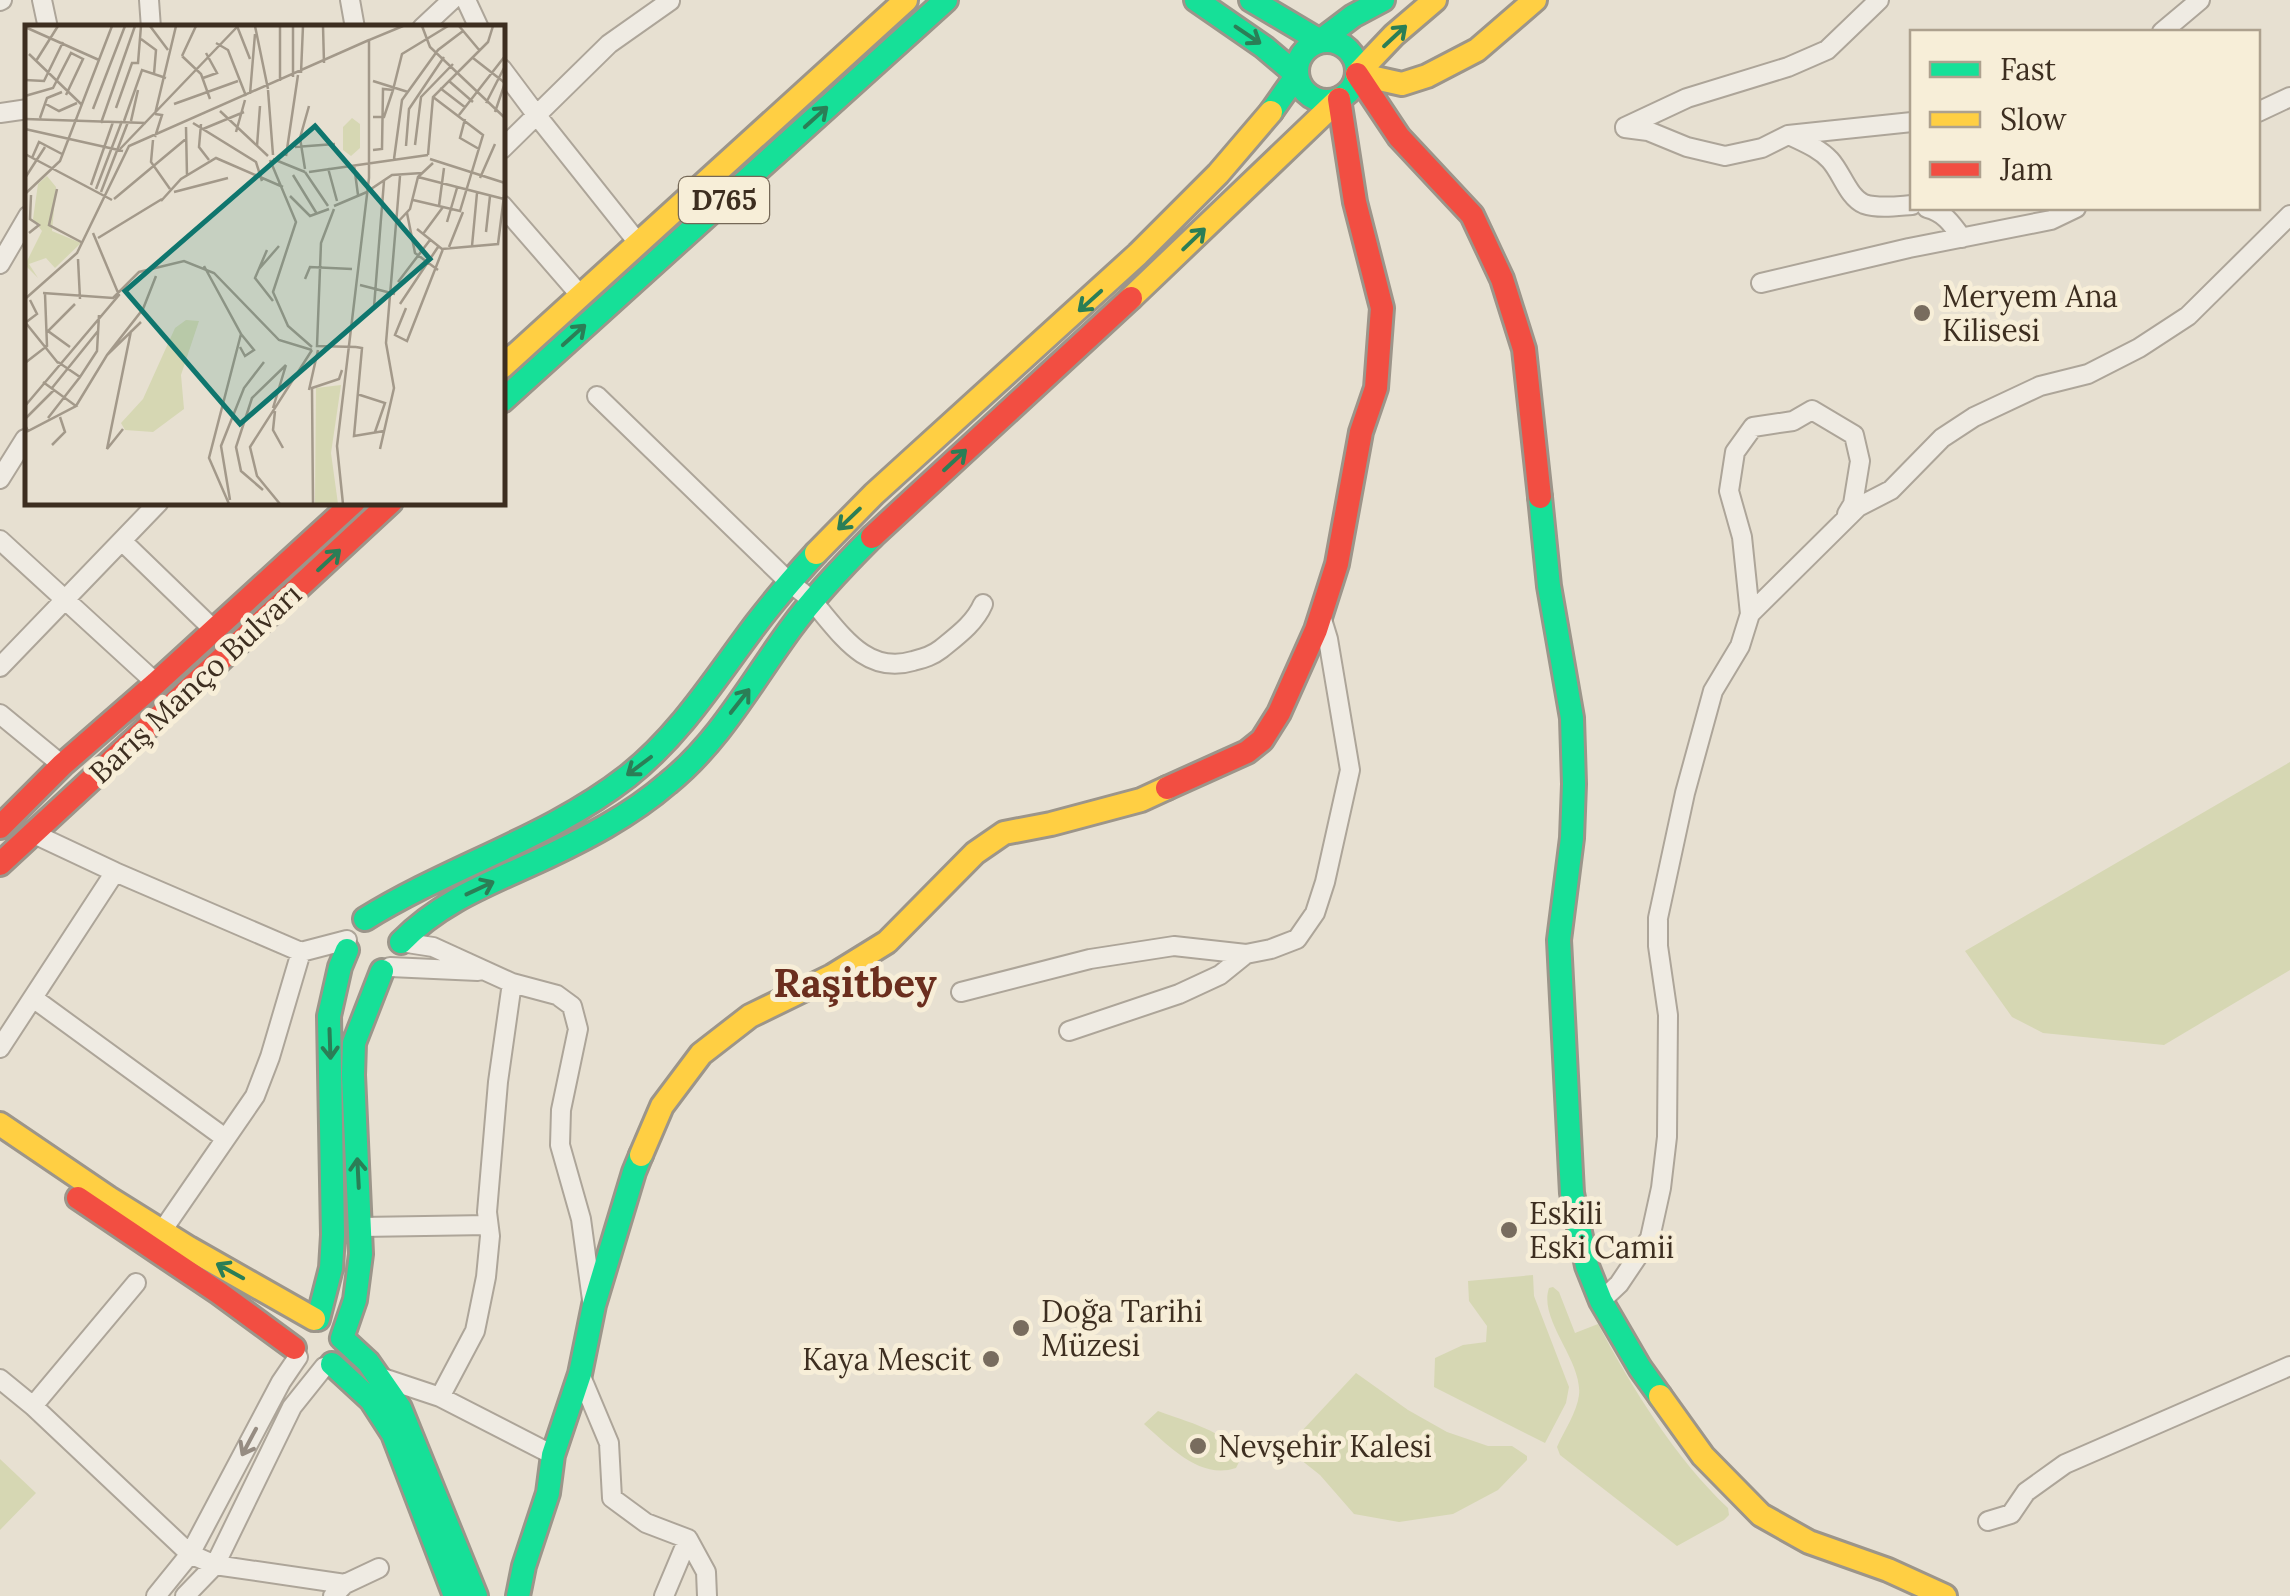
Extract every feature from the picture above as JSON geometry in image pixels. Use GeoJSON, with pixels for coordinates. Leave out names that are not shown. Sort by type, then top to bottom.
{"type":"FeatureCollection","features":[{"type":"Feature","properties":{"kind":"main road","name":"D765"},"geometry":{"type":"LineString","coordinates":[[505,365],[906,0]]}},
{"type":"Feature","properties":{"kind":"main road","name":"D765"},"geometry":{"type":"LineString","coordinates":[[505,398],[946,0]]}},
{"type":"Feature","properties":{"kind":"main road"},"geometry":{"type":"LineString","coordinates":[[1196,0],[1297,75]]}},
{"type":"Feature","properties":{"kind":"main road"},"geometry":{"type":"LineString","coordinates":[[1251,0],[1320,40],[1334,41],[1347,48],[1356,60],[1358,74],[1399,137],[1472,215],[1502,279],[1524,349],[1548,586],[1572,718],[1572,838],[1559,940],[1572,1194],[1588,1266],[1602,1301],[1640,1368],[1703,1456],[1762,1515],[1808,1542],[1888,1570],[1945,1596]]}},
{"type":"Feature","properties":{"kind":"main road"},"geometry":{"type":"LineString","coordinates":[[1339,98],[1330,101],[1312,97],[1299,84],[1299,57],[1353,16],[1383,0]]}},
{"type":"Feature","properties":{"kind":"main road"},"geometry":{"type":"LineString","coordinates":[[401,942],[425,916],[443,904],[620,820],[670,782],[706,746],[812,601],[879,530],[1352,89],[1358,74],[1434,0]]}},
{"type":"Feature","properties":{"kind":"main road"},"geometry":{"type":"LineString","coordinates":[[1358,74],[1402,84],[1426,76],[1478,50],[1535,0]]}},
{"type":"Feature","properties":{"kind":"main road"},"geometry":{"type":"LineString","coordinates":[[316,1319],[331,1268],[333,1235],[329,1016],[340,967],[356,924],[391,902],[533,833],[606,792],[652,757],[698,707],[758,622],[832,536],[1107,286],[1204,190],[1277,106],[1297,75]]}},
{"type":"Feature","properties":{"kind":"main road"},"geometry":{"type":"LineString","coordinates":[[1339,98],[1399,137]]}},
{"type":"Feature","properties":{"kind":"main road"},"geometry":{"type":"LineString","coordinates":[[518,1596],[548,1493],[554,1455],[580,1374],[594,1305],[634,1172],[662,1106],[701,1054],[750,1016],[832,976],[887,942],[975,853],[1004,833],[1140,800],[1247,752],[1262,740],[1279,713],[1321,616],[1336,564],[1361,432],[1376,388],[1382,308],[1355,202],[1339,98]]}},
{"type":"Feature","properties":{"kind":"main road","name":"Barış Manço Bulvarı"},"geometry":{"type":"LineString","coordinates":[[0,827],[62,765],[349,505]]}},
{"type":"Feature","properties":{"kind":"main road","name":"Barış Manço Bulvarı"},"geometry":{"type":"LineString","coordinates":[[0,864],[389,505]]}},
{"type":"Feature","properties":{"kind":"main road"},"geometry":{"type":"LineString","coordinates":[[347,945],[352,960],[371,972],[386,969],[397,961],[401,942],[398,932],[384,920],[365,919]]}},
{"type":"Feature","properties":{"kind":"main road"},"geometry":{"type":"LineString","coordinates":[[0,1145],[220,1293],[305,1364],[314,1368],[328,1365],[340,1352],[355,1300],[361,1254],[354,1043],[386,969]]}},
{"type":"Feature","properties":{"kind":"main road"},"geometry":{"type":"LineString","coordinates":[[0,1124],[162,1231],[334,1326],[368,1362],[400,1408],[476,1596]]}},
{"type":"Feature","properties":{"kind":"main road"},"geometry":{"type":"LineString","coordinates":[[296,1353],[293,1341],[298,1329],[316,1319]]}},
{"type":"Feature","properties":{"kind":"main road"},"geometry":{"type":"LineString","coordinates":[[328,1365],[371,1400],[393,1434],[455,1596]]}},
{"type":"Feature","properties":{"kind":"main road"},"geometry":{"type":"LineString","coordinates":[[502,1596],[524,1566]]}},
{"type":"Feature","properties":{"kind":"street"},"geometry":{"type":"LineString","coordinates":[[42,0],[47,25]]}},
{"type":"Feature","properties":{"kind":"street"},"geometry":{"type":"LineString","coordinates":[[149,0],[151,25]]}},
{"type":"Feature","properties":{"kind":"street"},"geometry":{"type":"LineString","coordinates":[[350,0],[354,25]]}},
{"type":"Feature","properties":{"kind":"street"},"geometry":{"type":"LineString","coordinates":[[425,25],[452,0]]}},
{"type":"Feature","properties":{"kind":"street"},"geometry":{"type":"LineString","coordinates":[[466,0],[478,25]]}},
{"type":"Feature","properties":{"kind":"street"},"geometry":{"type":"LineString","coordinates":[[1879,0],[1827,50],[1788,67],[1687,98],[1625,128],[1648,131],[1725,156],[1762,148],[1788,135],[1910,122]]}},
{"type":"Feature","properties":{"kind":"street"},"geometry":{"type":"LineString","coordinates":[[2164,30],[2200,0]]}},
{"type":"Feature","properties":{"kind":"street"},"geometry":{"type":"LineString","coordinates":[[505,147],[609,44],[670,1]]}},
{"type":"Feature","properties":{"kind":"street"},"geometry":{"type":"LineString","coordinates":[[505,72],[639,244]]}},
{"type":"Feature","properties":{"kind":"street"},"geometry":{"type":"LineString","coordinates":[[2260,111],[2290,97]]}},
{"type":"Feature","properties":{"kind":"street"},"geometry":{"type":"LineString","coordinates":[[0,113],[25,109]]}},
{"type":"Feature","properties":{"kind":"street"},"geometry":{"type":"LineString","coordinates":[[1788,135],[1826,156],[1852,194],[1863,203],[1910,205]]}},
{"type":"Feature","properties":{"kind":"street"},"geometry":{"type":"LineString","coordinates":[[505,208],[582,296]]}},
{"type":"Feature","properties":{"kind":"street"},"geometry":{"type":"LineString","coordinates":[[1937,210],[1962,238]]}},
{"type":"Feature","properties":{"kind":"street"},"geometry":{"type":"LineString","coordinates":[[1761,283],[2051,220],[2072,210]]}},
{"type":"Feature","properties":{"kind":"street"},"geometry":{"type":"LineString","coordinates":[[1750,614],[1858,507],[1891,490],[1942,438],[1974,417],[2040,386],[2088,374],[2139,348],[2188,316],[2290,215]]}},
{"type":"Feature","properties":{"kind":"street"},"geometry":{"type":"LineString","coordinates":[[0,264],[25,221]]}},
{"type":"Feature","properties":{"kind":"street"},"geometry":{"type":"LineString","coordinates":[[597,396],[812,601],[852,647],[873,659],[896,666],[933,656],[959,635],[984,604]]}},
{"type":"Feature","properties":{"kind":"street"},"geometry":{"type":"LineString","coordinates":[[1602,1301],[1650,1238],[1662,1188],[1667,1137],[1668,1015],[1658,918],[1713,691],[1740,646],[1750,614],[1742,537],[1729,491],[1735,452],[1752,427],[1794,421],[1812,410],[1854,435],[1860,461],[1853,504],[1838,528]]}},
{"type":"Feature","properties":{"kind":"street"},"geometry":{"type":"LineString","coordinates":[[0,446],[25,439]]}},
{"type":"Feature","properties":{"kind":"street"},"geometry":{"type":"LineString","coordinates":[[0,478],[25,440]]}},
{"type":"Feature","properties":{"kind":"street"},"geometry":{"type":"LineString","coordinates":[[0,667],[156,505]]}},
{"type":"Feature","properties":{"kind":"street"},"geometry":{"type":"LineString","coordinates":[[0,540],[156,683]]}},
{"type":"Feature","properties":{"kind":"street"},"geometry":{"type":"LineString","coordinates":[[122,541],[214,630]]}},
{"type":"Feature","properties":{"kind":"street"},"geometry":{"type":"LineString","coordinates":[[961,992],[1090,958],[1174,946],[1246,954],[1271,950],[1296,939],[1315,914],[1350,770],[1321,616]]}},
{"type":"Feature","properties":{"kind":"street"},"geometry":{"type":"LineString","coordinates":[[0,714],[62,765]]}},
{"type":"Feature","properties":{"kind":"street"},"geometry":{"type":"LineString","coordinates":[[32,833],[301,952],[347,945]]}},
{"type":"Feature","properties":{"kind":"street"},"geometry":{"type":"LineString","coordinates":[[0,1048],[115,872]]}},
{"type":"Feature","properties":{"kind":"street"},"geometry":{"type":"LineString","coordinates":[[401,942],[433,947],[512,983],[557,995],[572,1006],[578,1029],[560,1110],[560,1145],[581,1219],[594,1305]]}},
{"type":"Feature","properties":{"kind":"street"},"geometry":{"type":"LineString","coordinates":[[162,1231],[255,1096],[301,952]]}},
{"type":"Feature","properties":{"kind":"street"},"geometry":{"type":"LineString","coordinates":[[1070,1031],[1179,994],[1220,974],[1246,954]]}},
{"type":"Feature","properties":{"kind":"street"},"geometry":{"type":"LineString","coordinates":[[386,969],[488,972]]}},
{"type":"Feature","properties":{"kind":"street"},"geometry":{"type":"LineString","coordinates":[[440,1397],[475,1332],[486,1276],[498,1082],[512,983]]}},
{"type":"Feature","properties":{"kind":"street"},"geometry":{"type":"LineString","coordinates":[[33,998],[225,1138]]}},
{"type":"Feature","properties":{"kind":"street"},"geometry":{"type":"LineString","coordinates":[[361,1227],[488,1226]]}},
{"type":"Feature","properties":{"kind":"street"},"geometry":{"type":"LineString","coordinates":[[33,1406],[136,1283]]}},
{"type":"Feature","properties":{"kind":"street"},"geometry":{"type":"LineString","coordinates":[[156,1596],[190,1554],[296,1353]]}},
{"type":"Feature","properties":{"kind":"street"},"geometry":{"type":"LineString","coordinates":[[185,1596],[215,1565],[292,1406],[328,1365]]}},
{"type":"Feature","properties":{"kind":"street"},"geometry":{"type":"LineString","coordinates":[[1988,1521],[2011,1514],[2026,1492],[2065,1464],[2290,1366]]}},
{"type":"Feature","properties":{"kind":"street"},"geometry":{"type":"LineString","coordinates":[[580,1374],[609,1442],[612,1498],[646,1523],[688,1540],[706,1572],[708,1596]]}},
{"type":"Feature","properties":{"kind":"street"},"geometry":{"type":"LineString","coordinates":[[380,1377],[440,1397],[554,1455]]}},
{"type":"Feature","properties":{"kind":"street"},"geometry":{"type":"LineString","coordinates":[[0,1378],[190,1554],[215,1565],[339,1590],[379,1568]]}},
{"type":"Feature","properties":{"kind":"street"},"geometry":{"type":"LineString","coordinates":[[664,1596],[688,1540]]}},
{"type":"Feature","properties":{"kind":"green space"},"geometry":{"type":"Polygon","coordinates":[[[2290,762],[2290,970],[2164,1045],[2043,1033],[2012,1017],[1965,951],[2290,762]]]}},
{"type":"Feature","properties":{"kind":"green space"},"geometry":{"type":"Polygon","coordinates":[[[1533,1275],[1534,1296],[1569,1387],[1566,1403],[1545,1443],[1434,1387],[1435,1358],[1463,1345],[1486,1342],[1487,1326],[1469,1301],[1468,1281],[1533,1275]]]}},
{"type":"Feature","properties":{"kind":"green space"},"geometry":{"type":"Polygon","coordinates":[[[1549,1288],[1559,1292],[1575,1333],[1598,1324],[1656,1421],[1690,1467],[1728,1508],[1729,1515],[1724,1520],[1677,1546],[1560,1455],[1557,1447],[1579,1395],[1574,1368],[1550,1313],[1547,1300],[1549,1288]]]}},
{"type":"Feature","properties":{"kind":"green space"},"geometry":{"type":"Polygon","coordinates":[[[1356,1373],[1447,1432],[1488,1446],[1512,1446],[1527,1460],[1498,1490],[1453,1514],[1399,1522],[1354,1514],[1320,1475],[1286,1448],[1356,1373]]]}},
{"type":"Feature","properties":{"kind":"green space"},"geometry":{"type":"Polygon","coordinates":[[[1158,1411],[1226,1440],[1241,1458],[1236,1468],[1210,1469],[1175,1451],[1144,1424],[1158,1411]]]}},
{"type":"Feature","properties":{"kind":"green space"},"geometry":{"type":"Polygon","coordinates":[[[0,1459],[36,1493],[0,1530],[0,1459]]]}},
{"type":"Feature","properties":{"kind":"traffic: fast"},"geometry":{"type":"LineString","coordinates":[[505,398],[946,0]]}},
{"type":"Feature","properties":{"kind":"traffic: fast"},"geometry":{"type":"LineString","coordinates":[[1196,0],[1297,75],[1271,112]]}},
{"type":"Feature","properties":{"kind":"traffic: fast"},"geometry":{"type":"LineString","coordinates":[[1251,0],[1320,41],[1383,0]]}},
{"type":"Feature","properties":{"kind":"traffic: fast"},"geometry":{"type":"LineString","coordinates":[[1327,41],[1348,50],[1357,71],[1348,92],[1327,101],[1306,92],[1297,71],[1306,50],[1327,41]]}},
{"type":"Feature","properties":{"kind":"traffic: fast"},"geometry":{"type":"LineString","coordinates":[[1540,497],[1549,586],[1572,718],[1572,838],[1559,940],[1572,1193],[1587,1266],[1601,1301],[1660,1396]]}},
{"type":"Feature","properties":{"kind":"traffic: fast"},"geometry":{"type":"LineString","coordinates":[[401,942],[448,905],[589,836],[668,783],[704,749],[800,616],[872,537]]}},
{"type":"Feature","properties":{"kind":"traffic: fast"},"geometry":{"type":"LineString","coordinates":[[365,919],[566,817],[628,776],[681,723],[816,553]]}},
{"type":"Feature","properties":{"kind":"traffic: fast"},"geometry":{"type":"LineString","coordinates":[[318,1319],[331,1268],[333,1235],[329,1016],[347,950]]}},
{"type":"Feature","properties":{"kind":"traffic: fast"},"geometry":{"type":"LineString","coordinates":[[382,971],[354,1043],[361,1254],[355,1300],[342,1338],[368,1362],[400,1408],[476,1596]]}},
{"type":"Feature","properties":{"kind":"traffic: fast"},"geometry":{"type":"LineString","coordinates":[[518,1596],[548,1493],[553,1455],[580,1374],[594,1305],[641,1155]]}},
{"type":"Feature","properties":{"kind":"traffic: fast"},"geometry":{"type":"LineString","coordinates":[[332,1364],[371,1400],[393,1434],[455,1596]]}},
{"type":"Feature","properties":{"kind":"traffic: slow"},"geometry":{"type":"LineString","coordinates":[[505,364],[906,0]]}},
{"type":"Feature","properties":{"kind":"traffic: slow"},"geometry":{"type":"LineString","coordinates":[[1357,74],[1435,0]]}},
{"type":"Feature","properties":{"kind":"traffic: slow"},"geometry":{"type":"LineString","coordinates":[[1357,74],[1402,84],[1427,76],[1477,50],[1535,0]]}},
{"type":"Feature","properties":{"kind":"traffic: slow"},"geometry":{"type":"LineString","coordinates":[[1131,298],[1339,99]]}},
{"type":"Feature","properties":{"kind":"traffic: slow"},"geometry":{"type":"LineString","coordinates":[[816,553],[874,494],[1138,254],[1218,174],[1271,112]]}},
{"type":"Feature","properties":{"kind":"traffic: slow"},"geometry":{"type":"LineString","coordinates":[[641,1155],[662,1106],[701,1054],[750,1016],[832,976],[887,942],[975,853],[1004,833],[1141,800],[1167,788]]}},
{"type":"Feature","properties":{"kind":"traffic: slow"},"geometry":{"type":"LineString","coordinates":[[0,1124],[189,1248],[314,1319]]}},
{"type":"Feature","properties":{"kind":"traffic: slow"},"geometry":{"type":"LineString","coordinates":[[1660,1396],[1703,1456],[1761,1515],[1809,1542],[1888,1570],[1945,1596]]}},
{"type":"Feature","properties":{"kind":"traffic: jam"},"geometry":{"type":"LineString","coordinates":[[1357,74],[1399,137],[1472,215],[1502,279],[1524,349],[1540,497]]}},
{"type":"Feature","properties":{"kind":"traffic: jam"},"geometry":{"type":"LineString","coordinates":[[1167,788],[1247,752],[1262,740],[1279,713],[1316,630],[1337,564],[1361,432],[1376,388],[1382,308],[1355,202],[1339,99]]}},
{"type":"Feature","properties":{"kind":"traffic: jam"},"geometry":{"type":"LineString","coordinates":[[872,537],[1131,298]]}},
{"type":"Feature","properties":{"kind":"traffic: jam"},"geometry":{"type":"LineString","coordinates":[[0,827],[62,765],[351,505]]}},
{"type":"Feature","properties":{"kind":"traffic: jam"},"geometry":{"type":"LineString","coordinates":[[0,864],[388,505]]}},
{"type":"Feature","properties":{"kind":"traffic: jam"},"geometry":{"type":"LineString","coordinates":[[78,1198],[294,1348]]}},
{"type":"Feature","properties":{"kind":"place","name":"Meryem Ana Kilisesi"},"geometry":{"type":"Point","coordinates":[1922,313]}},
{"type":"Feature","properties":{"kind":"place","name":"Eskili Eski Camii"},"geometry":{"type":"Point","coordinates":[1509,1230]}},
{"type":"Feature","properties":{"kind":"place","name":"Doğa Tarihi Müzesi"},"geometry":{"type":"Point","coordinates":[1021,1328]}},
{"type":"Feature","properties":{"kind":"place","name":"Kaya Mescit"},"geometry":{"type":"Point","coordinates":[991,1359]}},
{"type":"Feature","properties":{"kind":"place","name":"Nevşehir Kalesi"},"geometry":{"type":"Point","coordinates":[1198,1446]}},
{"type":"Feature","properties":{"kind":"district","name":"Raşitbey"},"geometry":{"type":"Point","coordinates":[855,982]}}]}
